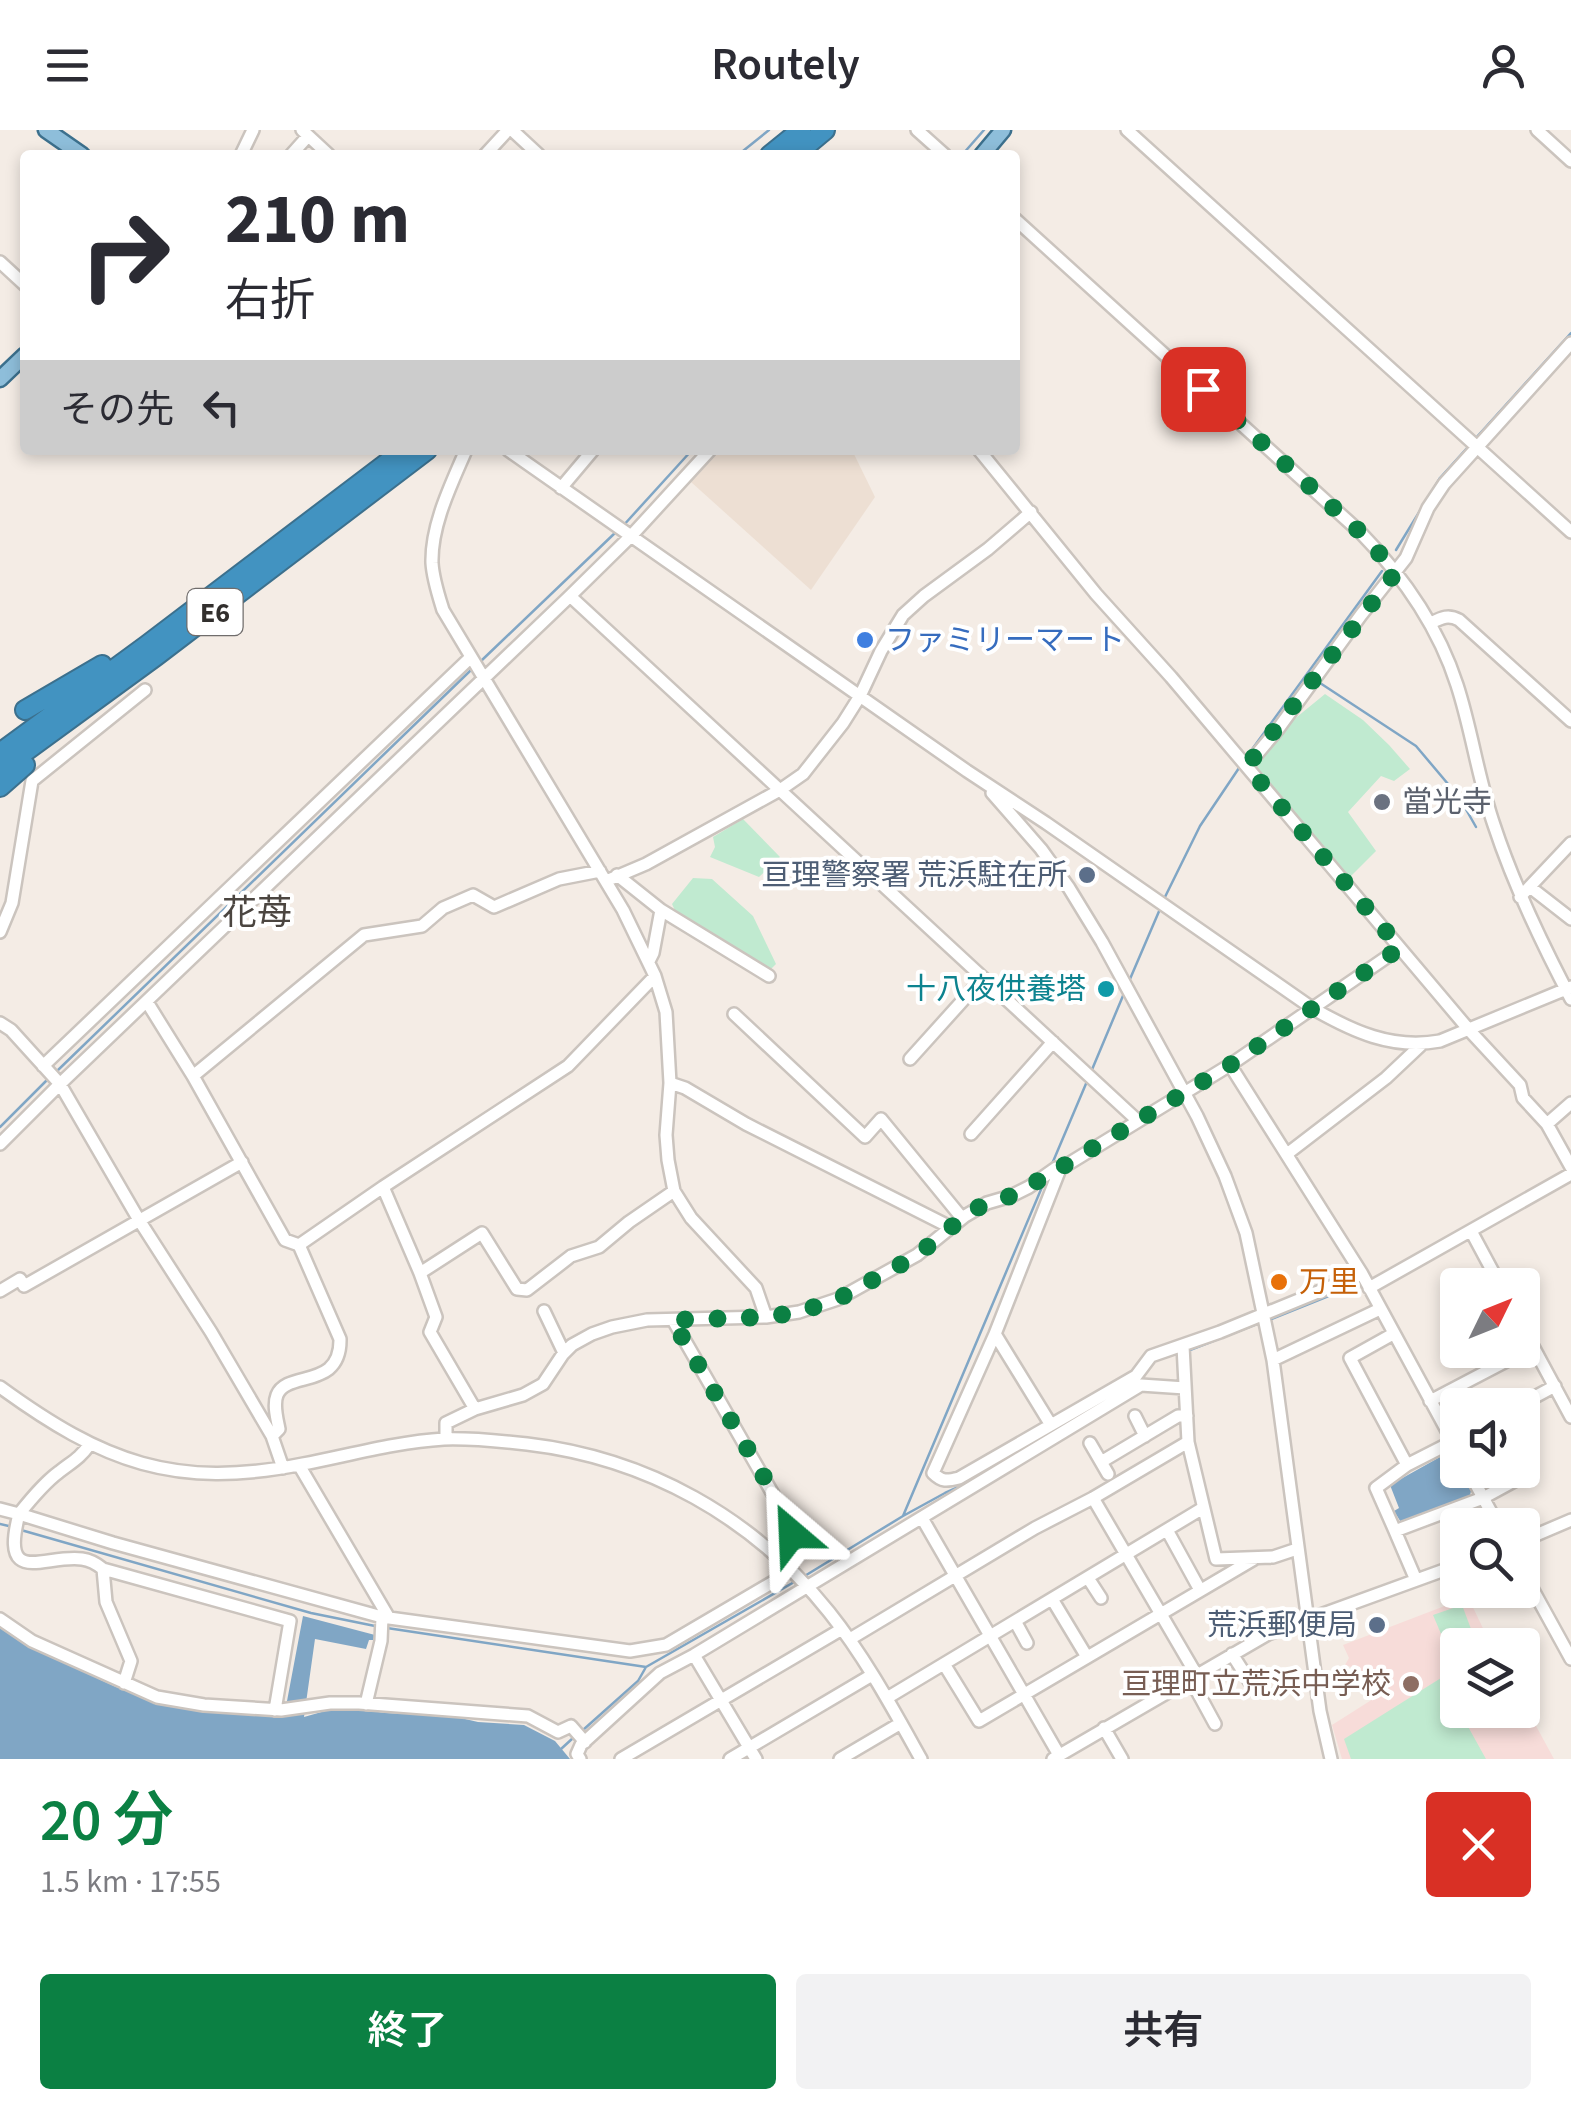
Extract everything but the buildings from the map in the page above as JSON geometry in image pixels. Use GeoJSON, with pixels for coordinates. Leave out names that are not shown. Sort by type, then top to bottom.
{"type":"FeatureCollection","features":[{"type":"Feature","properties":{"kind":"highway"},"geometry":{"type":"LineString","coordinates":[[776,150],[801,130]]}},
{"type":"Feature","properties":{"kind":"highway"},"geometry":{"type":"LineString","coordinates":[[801,150],[825,130]]}},
{"type":"Feature","properties":{"kind":"highway","name":"E6"},"geometry":{"type":"LineString","coordinates":[[0,753],[397,455]]}},
{"type":"Feature","properties":{"kind":"highway","name":"E6"},"geometry":{"type":"LineString","coordinates":[[0,770],[420,455]]}},
{"type":"Feature","properties":{"kind":"highway"},"geometry":{"type":"LineString","coordinates":[[25,710],[104,664],[278,546]]}},
{"type":"Feature","properties":{"kind":"highway"},"geometry":{"type":"LineString","coordinates":[[0,786],[156,656]]}},
{"type":"Feature","properties":{"kind":"main road"},"geometry":{"type":"LineString","coordinates":[[46,130],[75,150]]}},
{"type":"Feature","properties":{"kind":"main road"},"geometry":{"type":"LineString","coordinates":[[986,150],[1004,130]]}},
{"type":"Feature","properties":{"kind":"main road"},"geometry":{"type":"LineString","coordinates":[[0,379],[20,359]]}},
{"type":"Feature","properties":{"kind":"street"},"geometry":{"type":"LineString","coordinates":[[490,150],[510,130],[533,150]]}},
{"type":"Feature","properties":{"kind":"street"},"geometry":{"type":"LineString","coordinates":[[917,130],[939,150]]}},
{"type":"Feature","properties":{"kind":"street"},"geometry":{"type":"LineString","coordinates":[[1127,130],[1571,532]]}},
{"type":"Feature","properties":{"kind":"street"},"geometry":{"type":"LineString","coordinates":[[1537,130],[1571,161]]}},
{"type":"Feature","properties":{"kind":"street"},"geometry":{"type":"LineString","coordinates":[[305,133],[324,150]]}},
{"type":"Feature","properties":{"kind":"street"},"geometry":{"type":"LineString","coordinates":[[515,455],[983,782],[1312,1008],[1350,1029],[1378,1040],[1421,1045],[1440,1042],[1569,992],[1520,897],[1493,823],[1456,682],[1431,623],[1396,572],[1345,519],[1020,224]]}},
{"type":"Feature","properties":{"kind":"street"},"geometry":{"type":"LineString","coordinates":[[1244,763],[1396,572],[1444,484],[1571,343]]}},
{"type":"Feature","properties":{"kind":"street"},"geometry":{"type":"LineString","coordinates":[[464,455],[433,546],[432,566],[443,610],[608,876],[656,976],[666,1012],[670,1178],[691,1218],[756,1288],[766,1317]]}},
{"type":"Feature","properties":{"kind":"street"},"geometry":{"type":"LineString","coordinates":[[561,488],[589,455]]}},
{"type":"Feature","properties":{"kind":"street"},"geometry":{"type":"LineString","coordinates":[[0,1144],[570,596],[705,455]]}},
{"type":"Feature","properties":{"kind":"street"},"geometry":{"type":"LineString","coordinates":[[983,455],[1096,594],[1548,1124],[1571,1166]]}},
{"type":"Feature","properties":{"kind":"street"},"geometry":{"type":"LineString","coordinates":[[193,1076],[364,935],[422,926],[443,908],[473,895],[494,907],[559,879],[608,876],[644,864],[780,790],[803,774],[834,736],[903,615],[1031,512]]}},
{"type":"Feature","properties":{"kind":"street"},"geometry":{"type":"LineString","coordinates":[[570,596],[1138,1120]]}},
{"type":"Feature","properties":{"kind":"street"},"geometry":{"type":"LineString","coordinates":[[1431,623],[1446,616],[1459,620],[1571,722]]}},
{"type":"Feature","properties":{"kind":"street"},"geometry":{"type":"LineString","coordinates":[[44,1066],[471,657]]}},
{"type":"Feature","properties":{"kind":"street"},"geometry":{"type":"LineString","coordinates":[[0,932],[12,903],[32,782],[145,690]]}},
{"type":"Feature","properties":{"kind":"street"},"geometry":{"type":"LineString","coordinates":[[983,782],[1069,888],[1122,978],[1225,1176],[1246,1233],[1273,1360],[1326,1757]]}},
{"type":"Feature","properties":{"kind":"street"},"geometry":{"type":"LineString","coordinates":[[1520,897],[1532,889],[1571,843]]}},
{"type":"Feature","properties":{"kind":"street"},"geometry":{"type":"LineString","coordinates":[[608,876],[769,976]]}},
{"type":"Feature","properties":{"kind":"street"},"geometry":{"type":"LineString","coordinates":[[1532,889],[1571,918]]}},
{"type":"Feature","properties":{"kind":"street"},"geometry":{"type":"LineString","coordinates":[[648,962],[661,910]]}},
{"type":"Feature","properties":{"kind":"street"},"geometry":{"type":"LineString","coordinates":[[446,1439],[446,1423],[544,1384],[564,1353],[582,1338],[612,1327],[647,1320],[766,1317],[799,1312],[838,1299],[916,1256],[987,1202],[1011,1196],[1184,1094],[1400,948]]}},
{"type":"Feature","properties":{"kind":"street"},"geometry":{"type":"LineString","coordinates":[[299,1245],[382,1186],[568,1066],[656,976]]}},
{"type":"Feature","properties":{"kind":"street"},"geometry":{"type":"LineString","coordinates":[[910,1058],[983,978]]}},
{"type":"Feature","properties":{"kind":"street"},"geometry":{"type":"LineString","coordinates":[[147,1002],[284,1240],[299,1245],[340,1339],[335,1364],[277,1393],[279,1428],[272,1436]]}},
{"type":"Feature","properties":{"kind":"street"},"geometry":{"type":"LineString","coordinates":[[734,1014],[865,1137],[882,1119],[962,1218]]}},
{"type":"Feature","properties":{"kind":"street"},"geometry":{"type":"LineString","coordinates":[[0,1024],[60,1084],[272,1436],[283,1468]]}},
{"type":"Feature","properties":{"kind":"street"},"geometry":{"type":"LineString","coordinates":[[971,1134],[1053,1042]]}},
{"type":"Feature","properties":{"kind":"street"},"geometry":{"type":"LineString","coordinates":[[1288,1154],[1386,1078],[1421,1045]]}},
{"type":"Feature","properties":{"kind":"street"},"geometry":{"type":"LineString","coordinates":[[1230,1065],[1362,1274],[1440,1418]]}},
{"type":"Feature","properties":{"kind":"street"},"geometry":{"type":"LineString","coordinates":[[670,1084],[685,1088],[746,1124],[950,1227]]}},
{"type":"Feature","properties":{"kind":"street"},"geometry":{"type":"LineString","coordinates":[[1548,1124],[1571,1104]]}},
{"type":"Feature","properties":{"kind":"street"},"geometry":{"type":"LineString","coordinates":[[0,1291],[20,1280],[24,1286],[242,1162]]}},
{"type":"Feature","properties":{"kind":"street"},"geometry":{"type":"LineString","coordinates":[[1058,1168],[995,1334],[933,1473],[939,1480],[959,1478],[1136,1376],[1150,1356],[1183,1350],[1265,1319],[1362,1274]]}},
{"type":"Feature","properties":{"kind":"street"},"geometry":{"type":"LineString","coordinates":[[1369,1288],[1571,1174]]}},
{"type":"Feature","properties":{"kind":"street"},"geometry":{"type":"LineString","coordinates":[[382,1186],[436,1317],[430,1332],[475,1409]]}},
{"type":"Feature","properties":{"kind":"street"},"geometry":{"type":"LineString","coordinates":[[420,1272],[482,1232],[517,1289],[526,1290],[571,1256],[599,1248],[674,1190]]}},
{"type":"Feature","properties":{"kind":"street"},"geometry":{"type":"LineString","coordinates":[[1471,1231],[1491,1268]]}},
{"type":"Feature","properties":{"kind":"street"},"geometry":{"type":"LineString","coordinates":[[1273,1360],[1380,1309]]}},
{"type":"Feature","properties":{"kind":"street"},"geometry":{"type":"LineString","coordinates":[[544,1311],[564,1353]]}},
{"type":"Feature","properties":{"kind":"street"},"geometry":{"type":"LineString","coordinates":[[672,1320],[790,1522],[789,1542],[777,1556]]}},
{"type":"Feature","properties":{"kind":"street"},"geometry":{"type":"LineString","coordinates":[[995,1334],[1051,1425]]}},
{"type":"Feature","properties":{"kind":"street"},"geometry":{"type":"LineString","coordinates":[[1394,1334],[1350,1358],[1407,1464]]}},
{"type":"Feature","properties":{"kind":"street"},"geometry":{"type":"LineString","coordinates":[[1183,1350],[1188,1442],[1216,1559],[1273,1557],[1298,1549]]}},
{"type":"Feature","properties":{"kind":"street"},"geometry":{"type":"LineString","coordinates":[[1540,1358],[1571,1417]]}},
{"type":"Feature","properties":{"kind":"street"},"geometry":{"type":"LineString","coordinates":[[1430,1402],[1494,1368]]}},
{"type":"Feature","properties":{"kind":"street"},"geometry":{"type":"LineString","coordinates":[[580,1759],[577,1754],[581,1737],[660,1673],[1140,1385],[1185,1388]]}},
{"type":"Feature","properties":{"kind":"street"},"geometry":{"type":"LineString","coordinates":[[1540,1394],[1555,1386]]}},
{"type":"Feature","properties":{"kind":"street"},"geometry":{"type":"LineString","coordinates":[[0,1387],[90,1444],[144,1464],[196,1474],[283,1468],[399,1444],[446,1439],[548,1446],[639,1470],[714,1507],[792,1569],[846,1634],[920,1758]]}},
{"type":"Feature","properties":{"kind":"street"},"geometry":{"type":"LineString","coordinates":[[1135,1416],[1145,1436]]}},
{"type":"Feature","properties":{"kind":"street"},"geometry":{"type":"LineString","coordinates":[[1100,1462],[1178,1416],[1187,1416]]}},
{"type":"Feature","properties":{"kind":"street"},"geometry":{"type":"LineString","coordinates":[[622,1759],[721,1700],[954,1576],[1188,1442]]}},
{"type":"Feature","properties":{"kind":"street"},"geometry":{"type":"LineString","coordinates":[[1090,1443],[1108,1474]]}},
{"type":"Feature","properties":{"kind":"street"},"geometry":{"type":"LineString","coordinates":[[90,1444],[80,1458],[36,1493],[19,1514],[8,1537],[20,1559],[32,1564],[83,1559],[103,1569],[290,1621],[278,1710]]}},
{"type":"Feature","properties":{"kind":"street"},"geometry":{"type":"LineString","coordinates":[[1416,1580],[1376,1488],[1407,1464],[1440,1451]]}},
{"type":"Feature","properties":{"kind":"street"},"geometry":{"type":"LineString","coordinates":[[299,1465],[385,1619],[362,1704]]}},
{"type":"Feature","properties":{"kind":"street"},"geometry":{"type":"LineString","coordinates":[[1478,1488],[1489,1508]]}},
{"type":"Feature","properties":{"kind":"street"},"geometry":{"type":"LineString","coordinates":[[1395,1531],[1501,1488]]}},
{"type":"Feature","properties":{"kind":"street"},"geometry":{"type":"LineString","coordinates":[[1092,1498],[1160,1614],[1215,1724]]}},
{"type":"Feature","properties":{"kind":"street"},"geometry":{"type":"LineString","coordinates":[[887,1698],[1203,1508]]}},
{"type":"Feature","properties":{"kind":"street"},"geometry":{"type":"LineString","coordinates":[[0,1509],[385,1619],[630,1651],[666,1645],[792,1569]]}},
{"type":"Feature","properties":{"kind":"street"},"geometry":{"type":"LineString","coordinates":[[922,1518],[1056,1757],[1268,1634],[1440,1571]]}},
{"type":"Feature","properties":{"kind":"street"},"geometry":{"type":"LineString","coordinates":[[1540,1533],[1571,1520]]}},
{"type":"Feature","properties":{"kind":"street"},"geometry":{"type":"LineString","coordinates":[[1167,1530],[1200,1590]]}},
{"type":"Feature","properties":{"kind":"street"},"geometry":{"type":"LineString","coordinates":[[944,1664],[979,1721],[1254,1559]]}},
{"type":"Feature","properties":{"kind":"street"},"geometry":{"type":"LineString","coordinates":[[103,1569],[106,1602],[131,1661],[124,1683]]}},
{"type":"Feature","properties":{"kind":"street"},"geometry":{"type":"LineString","coordinates":[[1088,1578],[1101,1598]]}},
{"type":"Feature","properties":{"kind":"street"},"geometry":{"type":"LineString","coordinates":[[1052,1599],[1087,1658]]}},
{"type":"Feature","properties":{"kind":"street"},"geometry":{"type":"LineString","coordinates":[[1540,1602],[1571,1658]]}},
{"type":"Feature","properties":{"kind":"street"},"geometry":{"type":"LineString","coordinates":[[0,1619],[32,1640],[157,1697],[278,1710],[330,1703],[528,1716],[558,1732],[571,1726],[581,1737]]}},
{"type":"Feature","properties":{"kind":"street"},"geometry":{"type":"LineString","coordinates":[[1015,1622],[1027,1643]]}},
{"type":"Feature","properties":{"kind":"street"},"geometry":{"type":"LineString","coordinates":[[1232,1654],[1255,1690]]}},
{"type":"Feature","properties":{"kind":"street"},"geometry":{"type":"LineString","coordinates":[[694,1655],[752,1753]]}},
{"type":"Feature","properties":{"kind":"street"},"geometry":{"type":"LineString","coordinates":[[730,1759],[752,1753],[872,1675]]}},
{"type":"Feature","properties":{"kind":"street"},"geometry":{"type":"LineString","coordinates":[[840,1759],[901,1723]]}},
{"type":"Feature","properties":{"kind":"street"},"geometry":{"type":"LineString","coordinates":[[1104,1728],[1122,1759]]}},
{"type":"Feature","properties":{"kind":"shaded area"},"geometry":{"type":"Polygon","coordinates":[[[716,455],[854,455],[875,497],[811,590],[691,482],[716,455]]]}},
{"type":"Feature","properties":{"kind":"shaded area","name":"亘理町立荒浜中学校"},"geometry":{"type":"Polygon","coordinates":[[[1440,1608],[1473,1608],[1483,1628],[1440,1628],[1440,1728],[1537,1728],[1554,1759],[1342,1759],[1332,1725],[1373,1699],[1354,1668],[1345,1665],[1349,1658],[1343,1645],[1440,1608]]]}},
{"type":"Feature","properties":{"kind":"green space"},"geometry":{"type":"Polygon","coordinates":[[[1325,694],[1363,720],[1410,769],[1394,781],[1381,776],[1348,812],[1376,851],[1350,877],[1254,764],[1281,730],[1325,694]]]}},
{"type":"Feature","properties":{"kind":"green space"},"geometry":{"type":"Polygon","coordinates":[[[743,819],[780,857],[759,877],[710,857],[715,847],[713,837],[743,819]]]}},
{"type":"Feature","properties":{"kind":"green space"},"geometry":{"type":"Polygon","coordinates":[[[693,878],[712,879],[753,916],[776,964],[768,972],[678,917],[672,904],[693,878]]]}},
{"type":"Feature","properties":{"kind":"green space"},"geometry":{"type":"Polygon","coordinates":[[[1463,1608],[1471,1628],[1440,1628],[1440,1632],[1433,1615],[1463,1608]]]}},
{"type":"Feature","properties":{"kind":"green space"},"geometry":{"type":"Polygon","coordinates":[[[1440,1679],[1440,1728],[1469,1728],[1486,1759],[1351,1759],[1344,1739],[1440,1679]]]}},
{"type":"Feature","properties":{"kind":"water"},"geometry":{"type":"Polygon","coordinates":[[[1440,1457],[1440,1488],[1471,1491],[1470,1495],[1402,1524],[1394,1511],[1399,1508],[1390,1485],[1440,1457]]]}},
{"type":"Feature","properties":{"kind":"water"},"geometry":{"type":"Polygon","coordinates":[[[303,1616],[375,1635],[366,1649],[315,1639],[304,1717],[339,1707],[524,1725],[555,1741],[570,1759],[0,1759],[0,1624],[97,1678],[149,1699],[206,1711],[284,1717],[303,1616]]]}},
{"type":"Feature","properties":{"kind":"waterway"},"geometry":{"type":"LineString","coordinates":[[744,150],[769,130]]}},
{"type":"Feature","properties":{"kind":"waterway"},"geometry":{"type":"LineString","coordinates":[[966,150],[984,130]]}},
{"type":"Feature","properties":{"kind":"waterway"},"geometry":{"type":"LineString","coordinates":[[1475,439],[1571,333]]}},
{"type":"Feature","properties":{"kind":"waterway"},"geometry":{"type":"LineString","coordinates":[[1396,550],[1440,478],[1468,447]]}},
{"type":"Feature","properties":{"kind":"waterway"},"geometry":{"type":"LineString","coordinates":[[622,527],[687,455]]}},
{"type":"Feature","properties":{"kind":"waterway"},"geometry":{"type":"LineString","coordinates":[[481,661],[616,532]]}},
{"type":"Feature","properties":{"kind":"waterway"},"geometry":{"type":"LineString","coordinates":[[1245,759],[1382,571]]}},
{"type":"Feature","properties":{"kind":"waterway"},"geometry":{"type":"LineString","coordinates":[[57,1071],[471,670]]}},
{"type":"Feature","properties":{"kind":"waterway"},"geometry":{"type":"LineString","coordinates":[[1317,681],[1416,746],[1459,797],[1476,827]]}},
{"type":"Feature","properties":{"kind":"waterway"},"geometry":{"type":"LineString","coordinates":[[1163,901],[1200,826],[1241,765]]}},
{"type":"Feature","properties":{"kind":"waterway"},"geometry":{"type":"LineString","coordinates":[[1130,979],[1160,909]]}},
{"type":"Feature","properties":{"kind":"waterway"},"geometry":{"type":"LineString","coordinates":[[1091,1072],[1125,991]]}},
{"type":"Feature","properties":{"kind":"waterway"},"geometry":{"type":"LineString","coordinates":[[1052,1164],[1088,1079]]}},
{"type":"Feature","properties":{"kind":"waterway"},"geometry":{"type":"LineString","coordinates":[[0,1127],[47,1080]]}},
{"type":"Feature","properties":{"kind":"waterway"},"geometry":{"type":"LineString","coordinates":[[803,1577],[903,1516],[1045,1180]]}},
{"type":"Feature","properties":{"kind":"waterway"},"geometry":{"type":"LineString","coordinates":[[1269,1320],[1361,1283]]}},
{"type":"Feature","properties":{"kind":"waterway"},"geometry":{"type":"LineString","coordinates":[[1190,1350],[1262,1322]]}},
{"type":"Feature","properties":{"kind":"waterway"},"geometry":{"type":"LineString","coordinates":[[903,1516],[1066,1424]]}},
{"type":"Feature","properties":{"kind":"waterway"},"geometry":{"type":"LineString","coordinates":[[0,1524],[13,1527]]}},
{"type":"Feature","properties":{"kind":"waterway"},"geometry":{"type":"LineString","coordinates":[[21,1530],[311,1613],[375,1626]]}},
{"type":"Feature","properties":{"kind":"waterway"},"geometry":{"type":"LineString","coordinates":[[583,1730],[638,1681],[646,1667],[796,1581]]}},
{"type":"Feature","properties":{"kind":"waterway"},"geometry":{"type":"LineString","coordinates":[[387,1628],[646,1667]]}},
{"type":"Feature","properties":{"kind":"waterway"},"geometry":{"type":"LineString","coordinates":[[561,1749],[573,1738]]}},
{"type":"Feature","properties":{"kind":"place","name":"ファミリーマート"},"geometry":{"type":"Point","coordinates":[865,640]}},
{"type":"Feature","properties":{"kind":"place","name":"當光寺"},"geometry":{"type":"Point","coordinates":[1382,802]}},
{"type":"Feature","properties":{"kind":"place","name":"亘理警察署 荒浜駐在所"},"geometry":{"type":"Point","coordinates":[1087,875]}},
{"type":"Feature","properties":{"kind":"place","name":"十八夜供養塔"},"geometry":{"type":"Point","coordinates":[1106,989]}},
{"type":"Feature","properties":{"kind":"place","name":"万里"},"geometry":{"type":"Point","coordinates":[1279,1282]}},
{"type":"Feature","properties":{"kind":"place","name":"荒浜郵便局"},"geometry":{"type":"Point","coordinates":[1377,1625]}},
{"type":"Feature","properties":{"kind":"place","name":"亘理町立荒浜中学校"},"geometry":{"type":"Point","coordinates":[1411,1684]}},
{"type":"Feature","properties":{"kind":"district","name":"花苺"},"geometry":{"type":"Point","coordinates":[257,912]}},
{"type":"Feature","properties":{"kind":"route"},"geometry":{"type":"LineString","coordinates":[[792,1534],[790,1522],[672,1320],[766,1317],[799,1312],[838,1299],[916,1256],[987,1202],[1029,1187],[1230,1065],[1400,948],[1247,766],[1396,572],[1360,532],[1203,389]]}}]}
